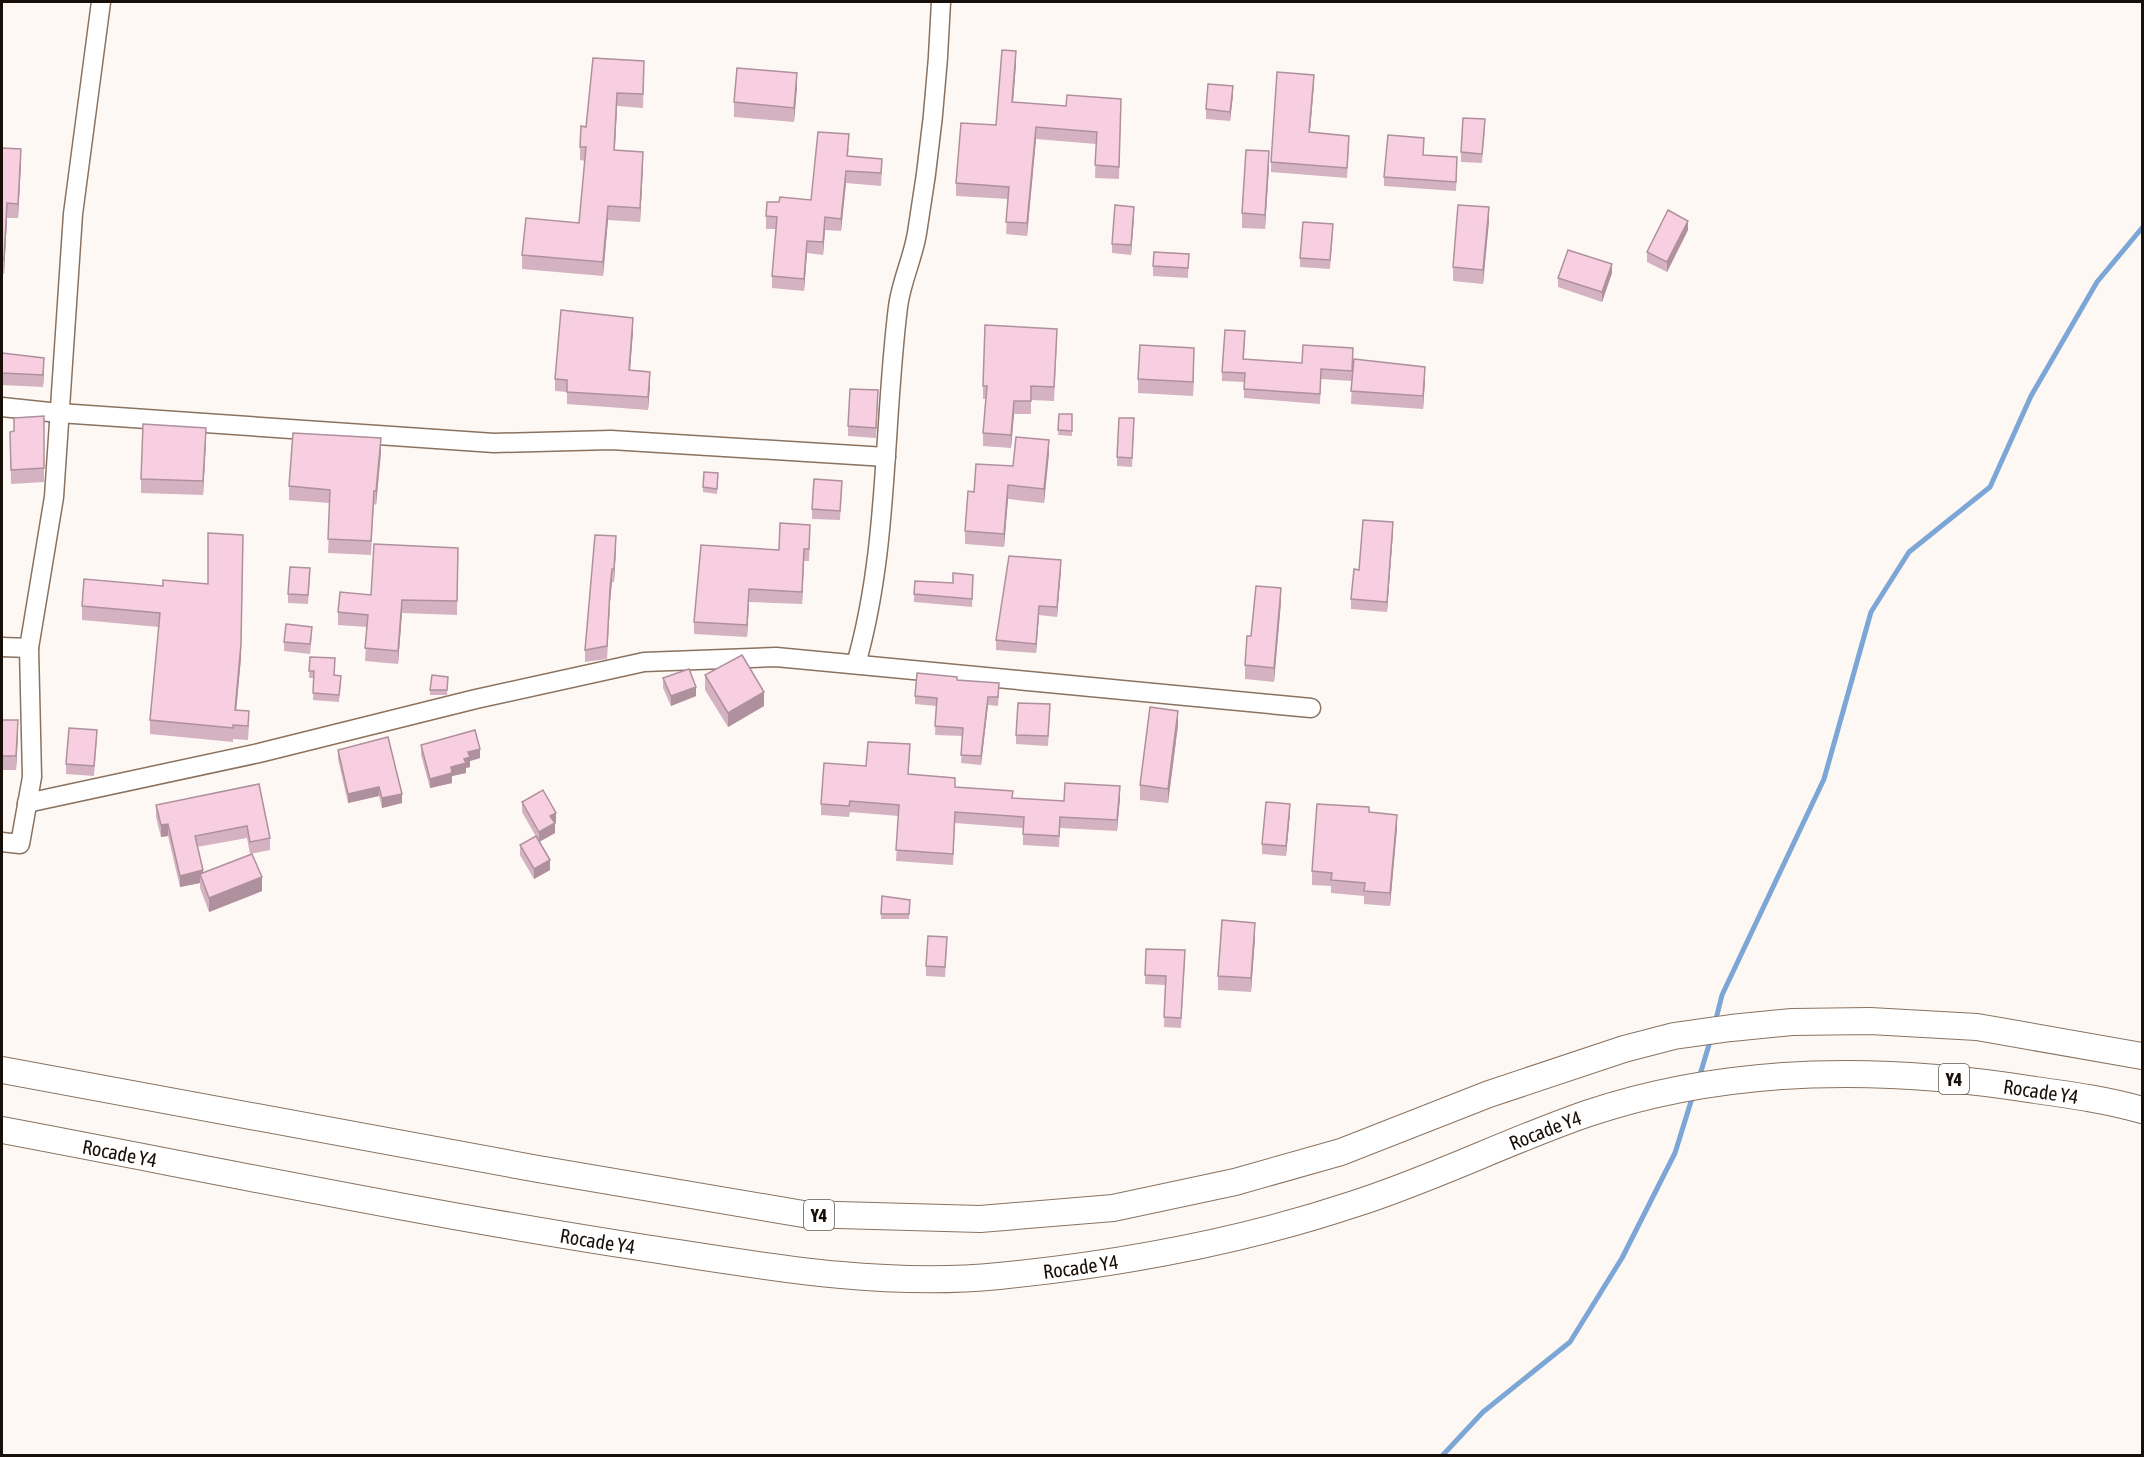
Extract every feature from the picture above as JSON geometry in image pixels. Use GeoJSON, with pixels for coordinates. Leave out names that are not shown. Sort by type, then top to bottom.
{"type":"FeatureCollection","features":[{"type":"Feature","properties":{"kind":"highway","name":"Y4"},"geometry":{"type":"LineString","coordinates":[[2,1070],[526,1167],[803,1214],[980,1219],[1113,1208],[1235,1182],[1341,1152],[1489,1094],[1624,1049],[1674,1036],[1792,1022],[1870,1021],[1977,1027],[2142,1056]]}},
{"type":"Feature","properties":{"kind":"highway","name":"Rocade Y4"},"geometry":{"type":"LineString","coordinates":[[2,1130],[534,1231],[803,1273],[904,1278],[970,1277],[1119,1261],[1232,1238],[1356,1204],[1593,1112],[1717,1081],[1764,1076],[1869,1075],[1970,1080],[2118,1103],[2142,1110]]}},
{"type":"Feature","properties":{"kind":"street"},"geometry":{"type":"LineString","coordinates":[[2,843],[20,844],[32,777],[28,648],[54,497],[72,214],[101,2]]}},
{"type":"Feature","properties":{"kind":"street"},"geometry":{"type":"LineString","coordinates":[[856,664],[869,620],[886,457],[898,305],[917,235],[939,63],[941,2]]}},
{"type":"Feature","properties":{"kind":"street"},"geometry":{"type":"LineString","coordinates":[[2,407],[59,413],[494,443],[611,441],[886,457]]}},
{"type":"Feature","properties":{"kind":"street"},"geometry":{"type":"LineString","coordinates":[[2,646],[28,648]]}},
{"type":"Feature","properties":{"kind":"street"},"geometry":{"type":"LineString","coordinates":[[27,803],[259,753],[476,699],[644,662],[776,657],[1311,708]]}},
{"type":"Feature","properties":{"kind":"building"},"geometry":{"type":"Polygon","coordinates":[[[1002,50],[1016,51],[1012,102],[1066,106],[1067,95],[1121,99],[1119,167],[1095,165],[1097,132],[1036,127],[1027,223],[1006,222],[1009,187],[956,183],[961,123],[996,125],[1002,50]]]}},
{"type":"Feature","properties":{"kind":"building"},"geometry":{"type":"Polygon","coordinates":[[[593,58],[644,61],[643,94],[617,93],[614,150],[643,152],[640,208],[608,206],[603,262],[522,255],[526,218],[579,223],[586,147],[580,147],[581,126],[586,127],[593,58]]]}},
{"type":"Feature","properties":{"kind":"building"},"geometry":{"type":"Polygon","coordinates":[[[737,68],[797,73],[794,108],[734,102],[737,68]]]}},
{"type":"Feature","properties":{"kind":"building"},"geometry":{"type":"Polygon","coordinates":[[[1277,72],[1314,75],[1309,132],[1349,136],[1347,168],[1271,162],[1277,72]]]}},
{"type":"Feature","properties":{"kind":"building"},"geometry":{"type":"Polygon","coordinates":[[[1208,84],[1233,86],[1230,112],[1206,109],[1208,84]]]}},
{"type":"Feature","properties":{"kind":"building"},"geometry":{"type":"Polygon","coordinates":[[[1463,118],[1485,119],[1482,154],[1461,152],[1463,118]]]}},
{"type":"Feature","properties":{"kind":"building"},"geometry":{"type":"Polygon","coordinates":[[[818,132],[849,134],[847,156],[882,159],[881,173],[846,171],[841,219],[825,217],[823,242],[807,241],[804,279],[772,276],[777,217],[766,216],[767,202],[779,202],[780,197],[811,200],[818,132]]]}},
{"type":"Feature","properties":{"kind":"building"},"geometry":{"type":"Polygon","coordinates":[[[1388,135],[1424,138],[1423,155],[1457,157],[1456,182],[1384,177],[1388,135]]]}},
{"type":"Feature","properties":{"kind":"building"},"geometry":{"type":"Polygon","coordinates":[[[2,148],[21,149],[18,204],[7,203],[4,260],[2,260],[2,148]]]}},
{"type":"Feature","properties":{"kind":"building"},"geometry":{"type":"Polygon","coordinates":[[[1246,150],[1269,151],[1265,215],[1242,213],[1246,150]]]}},
{"type":"Feature","properties":{"kind":"building"},"geometry":{"type":"Polygon","coordinates":[[[1115,205],[1134,207],[1131,245],[1112,244],[1115,205]]]}},
{"type":"Feature","properties":{"kind":"building"},"geometry":{"type":"Polygon","coordinates":[[[1458,205],[1489,207],[1483,270],[1453,267],[1458,205]]]}},
{"type":"Feature","properties":{"kind":"building"},"geometry":{"type":"Polygon","coordinates":[[[1668,210],[1688,221],[1667,262],[1647,252],[1668,210]]]}},
{"type":"Feature","properties":{"kind":"building"},"geometry":{"type":"Polygon","coordinates":[[[1303,222],[1333,224],[1330,260],[1300,258],[1303,222]]]}},
{"type":"Feature","properties":{"kind":"building"},"geometry":{"type":"Polygon","coordinates":[[[1568,250],[1612,264],[1602,292],[1558,278],[1568,250]]]}},
{"type":"Feature","properties":{"kind":"building"},"geometry":{"type":"Polygon","coordinates":[[[1154,252],[1189,254],[1188,268],[1153,266],[1154,252]]]}},
{"type":"Feature","properties":{"kind":"building"},"geometry":{"type":"Polygon","coordinates":[[[561,310],[633,318],[629,370],[650,372],[648,397],[567,392],[567,380],[555,379],[561,310]]]}},
{"type":"Feature","properties":{"kind":"building"},"geometry":{"type":"Polygon","coordinates":[[[985,325],[1057,329],[1054,387],[1031,386],[1031,401],[1014,401],[1011,435],[983,433],[987,386],[983,386],[985,325]]]}},
{"type":"Feature","properties":{"kind":"building"},"geometry":{"type":"Polygon","coordinates":[[[1225,330],[1245,331],[1243,359],[1302,363],[1303,345],[1353,348],[1352,371],[1321,369],[1320,394],[1244,389],[1245,373],[1222,372],[1225,330]]]}},
{"type":"Feature","properties":{"kind":"building"},"geometry":{"type":"Polygon","coordinates":[[[1140,345],[1194,348],[1193,382],[1138,379],[1140,345]]]}},
{"type":"Feature","properties":{"kind":"building"},"geometry":{"type":"Polygon","coordinates":[[[2,353],[44,358],[43,375],[2,373],[2,353]]]}},
{"type":"Feature","properties":{"kind":"building"},"geometry":{"type":"Polygon","coordinates":[[[1354,359],[1425,367],[1423,396],[1351,391],[1354,359]]]}},
{"type":"Feature","properties":{"kind":"building"},"geometry":{"type":"Polygon","coordinates":[[[850,389],[878,390],[876,428],[848,426],[850,389]]]}},
{"type":"Feature","properties":{"kind":"building"},"geometry":{"type":"Polygon","coordinates":[[[1059,414],[1072,414],[1072,431],[1058,430],[1059,414]]]}},
{"type":"Feature","properties":{"kind":"building"},"geometry":{"type":"Polygon","coordinates":[[[44,416],[44,468],[11,470],[10,432],[14,431],[14,418],[44,416]]]}},
{"type":"Feature","properties":{"kind":"building"},"geometry":{"type":"Polygon","coordinates":[[[1119,418],[1134,418],[1132,458],[1117,457],[1119,418]]]}},
{"type":"Feature","properties":{"kind":"building"},"geometry":{"type":"Polygon","coordinates":[[[143,424],[206,428],[203,481],[141,479],[143,424]]]}},
{"type":"Feature","properties":{"kind":"building"},"geometry":{"type":"Polygon","coordinates":[[[293,433],[381,438],[376,491],[374,491],[371,541],[328,539],[330,490],[289,486],[293,433]]]}},
{"type":"Feature","properties":{"kind":"building"},"geometry":{"type":"Polygon","coordinates":[[[1016,437],[1049,440],[1044,489],[1008,485],[1004,534],[965,531],[968,491],[974,492],[976,464],[1013,466],[1016,437]]]}},
{"type":"Feature","properties":{"kind":"building"},"geometry":{"type":"Polygon","coordinates":[[[704,472],[718,473],[717,489],[703,487],[704,472]]]}},
{"type":"Feature","properties":{"kind":"building"},"geometry":{"type":"Polygon","coordinates":[[[814,479],[842,481],[840,511],[812,509],[814,479]]]}},
{"type":"Feature","properties":{"kind":"building"},"geometry":{"type":"Polygon","coordinates":[[[1363,520],[1393,522],[1387,602],[1351,599],[1354,569],[1359,570],[1363,520]]]}},
{"type":"Feature","properties":{"kind":"building"},"geometry":{"type":"Polygon","coordinates":[[[780,523],[810,525],[809,549],[804,549],[802,592],[749,589],[747,625],[694,622],[701,545],[779,550],[780,523]]]}},
{"type":"Feature","properties":{"kind":"building"},"geometry":{"type":"Polygon","coordinates":[[[208,533],[243,535],[241,644],[235,710],[249,711],[248,726],[233,725],[233,728],[150,720],[160,613],[82,606],[84,579],[163,586],[163,580],[208,584],[208,533]]]}},
{"type":"Feature","properties":{"kind":"building"},"geometry":{"type":"Polygon","coordinates":[[[595,535],[616,536],[614,569],[612,569],[610,589],[607,646],[585,650],[595,535]]]}},
{"type":"Feature","properties":{"kind":"building"},"geometry":{"type":"Polygon","coordinates":[[[374,544],[458,548],[457,601],[402,600],[398,651],[365,648],[368,615],[338,612],[340,592],[371,595],[374,544]]]}},
{"type":"Feature","properties":{"kind":"building"},"geometry":{"type":"Polygon","coordinates":[[[1009,556],[1061,560],[1057,607],[1039,606],[1036,644],[996,640],[1009,556]]]}},
{"type":"Feature","properties":{"kind":"building"},"geometry":{"type":"Polygon","coordinates":[[[290,567],[310,568],[308,595],[288,594],[290,567]]]}},
{"type":"Feature","properties":{"kind":"building"},"geometry":{"type":"Polygon","coordinates":[[[953,573],[973,575],[972,599],[914,594],[915,581],[953,583],[953,573]]]}},
{"type":"Feature","properties":{"kind":"building"},"geometry":{"type":"Polygon","coordinates":[[[1256,586],[1281,588],[1274,668],[1245,665],[1247,636],[1251,636],[1256,586]]]}},
{"type":"Feature","properties":{"kind":"building"},"geometry":{"type":"Polygon","coordinates":[[[286,624],[312,627],[310,644],[284,642],[286,624]]]}},
{"type":"Feature","properties":{"kind":"building"},"geometry":{"type":"Polygon","coordinates":[[[742,655],[764,692],[728,713],[705,675],[742,655]]]}},
{"type":"Feature","properties":{"kind":"building"},"geometry":{"type":"Polygon","coordinates":[[[310,657],[335,658],[334,675],[341,676],[339,695],[313,693],[314,671],[309,671],[310,657]]]}},
{"type":"Feature","properties":{"kind":"building"},"geometry":{"type":"Polygon","coordinates":[[[689,669],[696,687],[671,696],[663,678],[689,669]]]}},
{"type":"Feature","properties":{"kind":"building"},"geometry":{"type":"Polygon","coordinates":[[[917,673],[957,677],[957,680],[999,683],[998,697],[988,697],[981,756],[961,755],[963,728],[935,726],[937,698],[915,696],[917,673]]]}},
{"type":"Feature","properties":{"kind":"building"},"geometry":{"type":"Polygon","coordinates":[[[432,675],[448,677],[447,690],[430,690],[432,675]]]}},
{"type":"Feature","properties":{"kind":"building"},"geometry":{"type":"Polygon","coordinates":[[[1018,703],[1050,704],[1048,736],[1016,735],[1018,703]]]}},
{"type":"Feature","properties":{"kind":"building"},"geometry":{"type":"Polygon","coordinates":[[[1150,707],[1178,711],[1168,789],[1140,785],[1150,707]]]}},
{"type":"Feature","properties":{"kind":"building"},"geometry":{"type":"Polygon","coordinates":[[[2,720],[18,720],[16,756],[2,756],[2,720]]]}},
{"type":"Feature","properties":{"kind":"building"},"geometry":{"type":"Polygon","coordinates":[[[69,728],[97,730],[94,766],[66,764],[69,728]]]}},
{"type":"Feature","properties":{"kind":"building"},"geometry":{"type":"Polygon","coordinates":[[[475,730],[480,749],[468,752],[470,757],[464,759],[466,763],[451,767],[452,773],[430,779],[421,745],[475,730]]]}},
{"type":"Feature","properties":{"kind":"building"},"geometry":{"type":"Polygon","coordinates":[[[388,737],[402,794],[382,798],[379,787],[348,794],[338,750],[388,737]]]}},
{"type":"Feature","properties":{"kind":"building"},"geometry":{"type":"Polygon","coordinates":[[[868,742],[910,744],[908,774],[955,778],[955,787],[1013,791],[1012,798],[1064,801],[1065,783],[1120,786],[1117,820],[1060,817],[1059,836],[1023,834],[1024,817],[955,812],[953,854],[896,850],[899,805],[850,801],[849,806],[821,804],[824,763],[866,766],[868,742]]]}},
{"type":"Feature","properties":{"kind":"building"},"geometry":{"type":"Polygon","coordinates":[[[259,784],[270,838],[250,842],[247,826],[195,836],[203,870],[180,876],[168,824],[161,825],[156,805],[259,784]]]}},
{"type":"Feature","properties":{"kind":"building"},"geometry":{"type":"Polygon","coordinates":[[[543,790],[556,813],[550,816],[555,823],[539,832],[522,802],[543,790]]]}},
{"type":"Feature","properties":{"kind":"building"},"geometry":{"type":"Polygon","coordinates":[[[1266,802],[1290,804],[1286,846],[1262,844],[1266,802]]]}},
{"type":"Feature","properties":{"kind":"building"},"geometry":{"type":"Polygon","coordinates":[[[1317,804],[1369,807],[1369,812],[1397,815],[1390,893],[1364,891],[1365,883],[1331,880],[1332,873],[1312,871],[1317,804]]]}},
{"type":"Feature","properties":{"kind":"building"},"geometry":{"type":"Polygon","coordinates":[[[536,836],[550,860],[534,869],[520,845],[536,836]]]}},
{"type":"Feature","properties":{"kind":"building"},"geometry":{"type":"Polygon","coordinates":[[[252,854],[262,877],[209,898],[200,874],[252,854]]]}},
{"type":"Feature","properties":{"kind":"building"},"geometry":{"type":"Polygon","coordinates":[[[882,896],[910,900],[909,914],[881,914],[882,896]]]}},
{"type":"Feature","properties":{"kind":"building"},"geometry":{"type":"Polygon","coordinates":[[[1222,920],[1255,923],[1251,978],[1218,976],[1222,920]]]}},
{"type":"Feature","properties":{"kind":"building"},"geometry":{"type":"Polygon","coordinates":[[[928,936],[947,937],[945,967],[926,966],[928,936]]]}},
{"type":"Feature","properties":{"kind":"building"},"geometry":{"type":"Polygon","coordinates":[[[1146,949],[1185,950],[1181,1018],[1164,1017],[1166,976],[1145,975],[1146,949]]]}},
{"type":"Feature","properties":{"kind":"waterway"},"geometry":{"type":"LineString","coordinates":[[1715,1023],[1722,995],[1824,779],[1871,612],[1909,552],[1990,487],[2031,396],[2097,282],[2142,228]]}},
{"type":"Feature","properties":{"kind":"waterway"},"geometry":{"type":"LineString","coordinates":[[1699,1078],[1711,1038]]}},
{"type":"Feature","properties":{"kind":"waterway"},"geometry":{"type":"LineString","coordinates":[[1442,1456],[1483,1412],[1570,1342],[1622,1258],[1675,1153],[1693,1095]]}}]}
